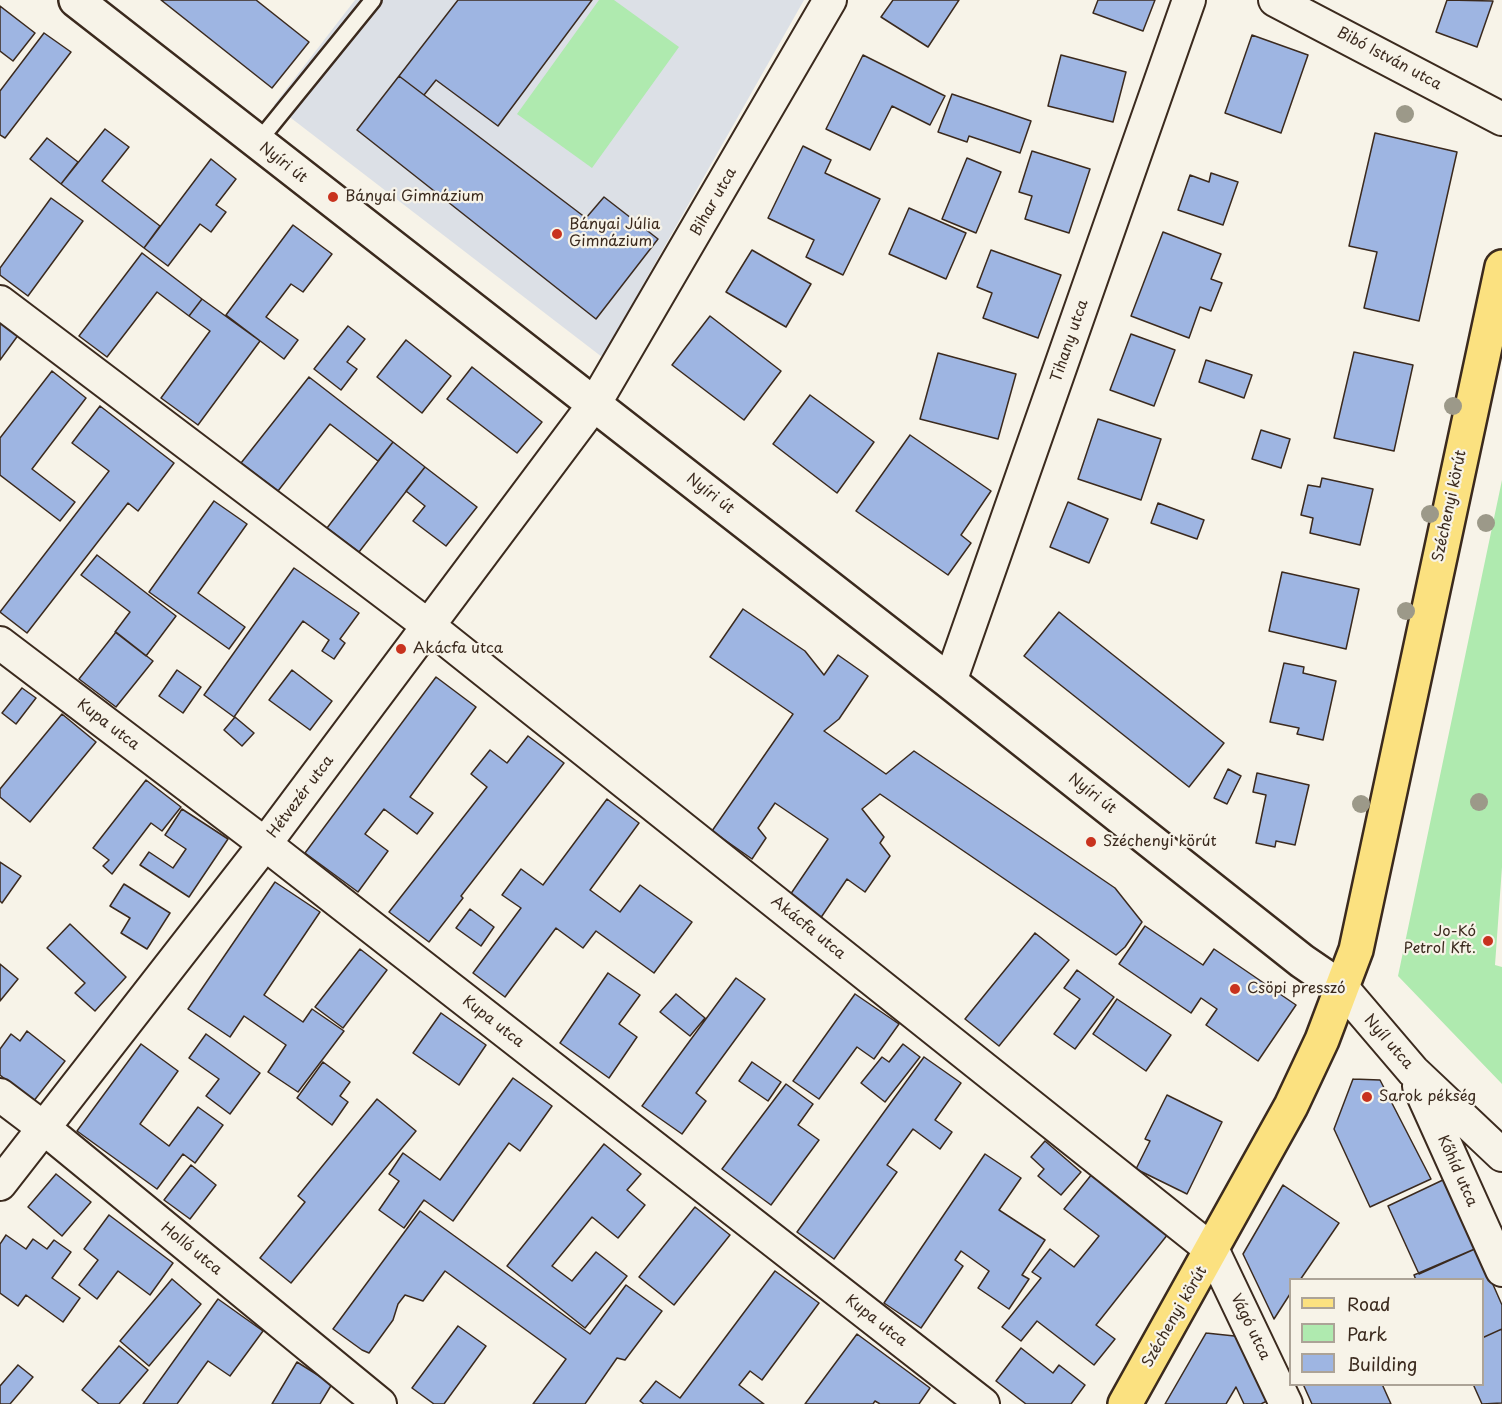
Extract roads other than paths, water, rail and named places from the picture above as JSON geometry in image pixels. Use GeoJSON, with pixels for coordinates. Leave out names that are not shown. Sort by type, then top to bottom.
{"type":"FeatureCollection","features":[{"type":"Feature","properties":{"kind":"main road","name":"Széchenyi körút"},"geometry":{"type":"LineString","coordinates":[[1125,1404],[1213,1251],[1291,1106],[1342,989],[1358,938],[1494,336],[1502,267]]}},
{"type":"Feature","properties":{"kind":"street","name":"Nyíri út"},"geometry":{"type":"LineString","coordinates":[[76,0],[257,143],[595,403],[1302,961],[1342,989]]}},
{"type":"Feature","properties":{"kind":"street","name":"Bihar utca"},"geometry":{"type":"LineString","coordinates":[[595,403],[830,0]]}},
{"type":"Feature","properties":{"kind":"street","name":"Tihany utca"},"geometry":{"type":"LineString","coordinates":[[950,682],[1189,0]]}},
{"type":"Feature","properties":{"kind":"street","name":"Bibó István utca"},"geometry":{"type":"LineString","coordinates":[[1275,0],[1502,119]]}},
{"type":"Feature","properties":{"kind":"street","name":"Akácfa utca"},"geometry":{"type":"LineString","coordinates":[[0,302],[430,627],[1213,1251]]}},
{"type":"Feature","properties":{"kind":"street","name":"Hétvezér utca"},"geometry":{"type":"LineString","coordinates":[[0,1184],[265,844],[430,627],[595,403]]}},
{"type":"Feature","properties":{"kind":"street","name":"Kupa utca"},"geometry":{"type":"LineString","coordinates":[[0,643],[265,844],[983,1404]]}},
{"type":"Feature","properties":{"kind":"street","name":"Nyíl utca"},"geometry":{"type":"LineString","coordinates":[[1342,989],[1413,1071],[1497,1146]]}},
{"type":"Feature","properties":{"kind":"street","name":"Kőhíd utca"},"geometry":{"type":"LineString","coordinates":[[1413,1071],[1502,1270]]}},
{"type":"Feature","properties":{"kind":"street","name":"Holló utca"},"geometry":{"type":"LineString","coordinates":[[0,1095],[45,1129],[380,1404]]}},
{"type":"Feature","properties":{"kind":"street","name":"Vágó utca"},"geometry":{"type":"LineString","coordinates":[[1213,1251],[1286,1404]]}},
{"type":"Feature","properties":{"kind":"lane"},"geometry":{"type":"LineString","coordinates":[[257,143],[373,0]]}},
{"type":"Feature","properties":{"kind":"place","name":"Bányai Gimnázium"},"geometry":{"type":"Point","coordinates":[333,197]}},
{"type":"Feature","properties":{"kind":"place","name":"Bányai Júlia Gimnázium"},"geometry":{"type":"Point","coordinates":[557,234]}},
{"type":"Feature","properties":{"kind":"place","name":"Akácfa utca"},"geometry":{"type":"Point","coordinates":[401,649]}},
{"type":"Feature","properties":{"kind":"place","name":"Széchenyi körút"},"geometry":{"type":"Point","coordinates":[1091,842]}},
{"type":"Feature","properties":{"kind":"place","name":"Jo-Kó Petrol Kft."},"geometry":{"type":"Point","coordinates":[1488,941]}},
{"type":"Feature","properties":{"kind":"place","name":"Csöpi presszó"},"geometry":{"type":"Point","coordinates":[1235,989]}},
{"type":"Feature","properties":{"kind":"place","name":"Sarok pékség"},"geometry":{"type":"Point","coordinates":[1367,1097]}}]}
